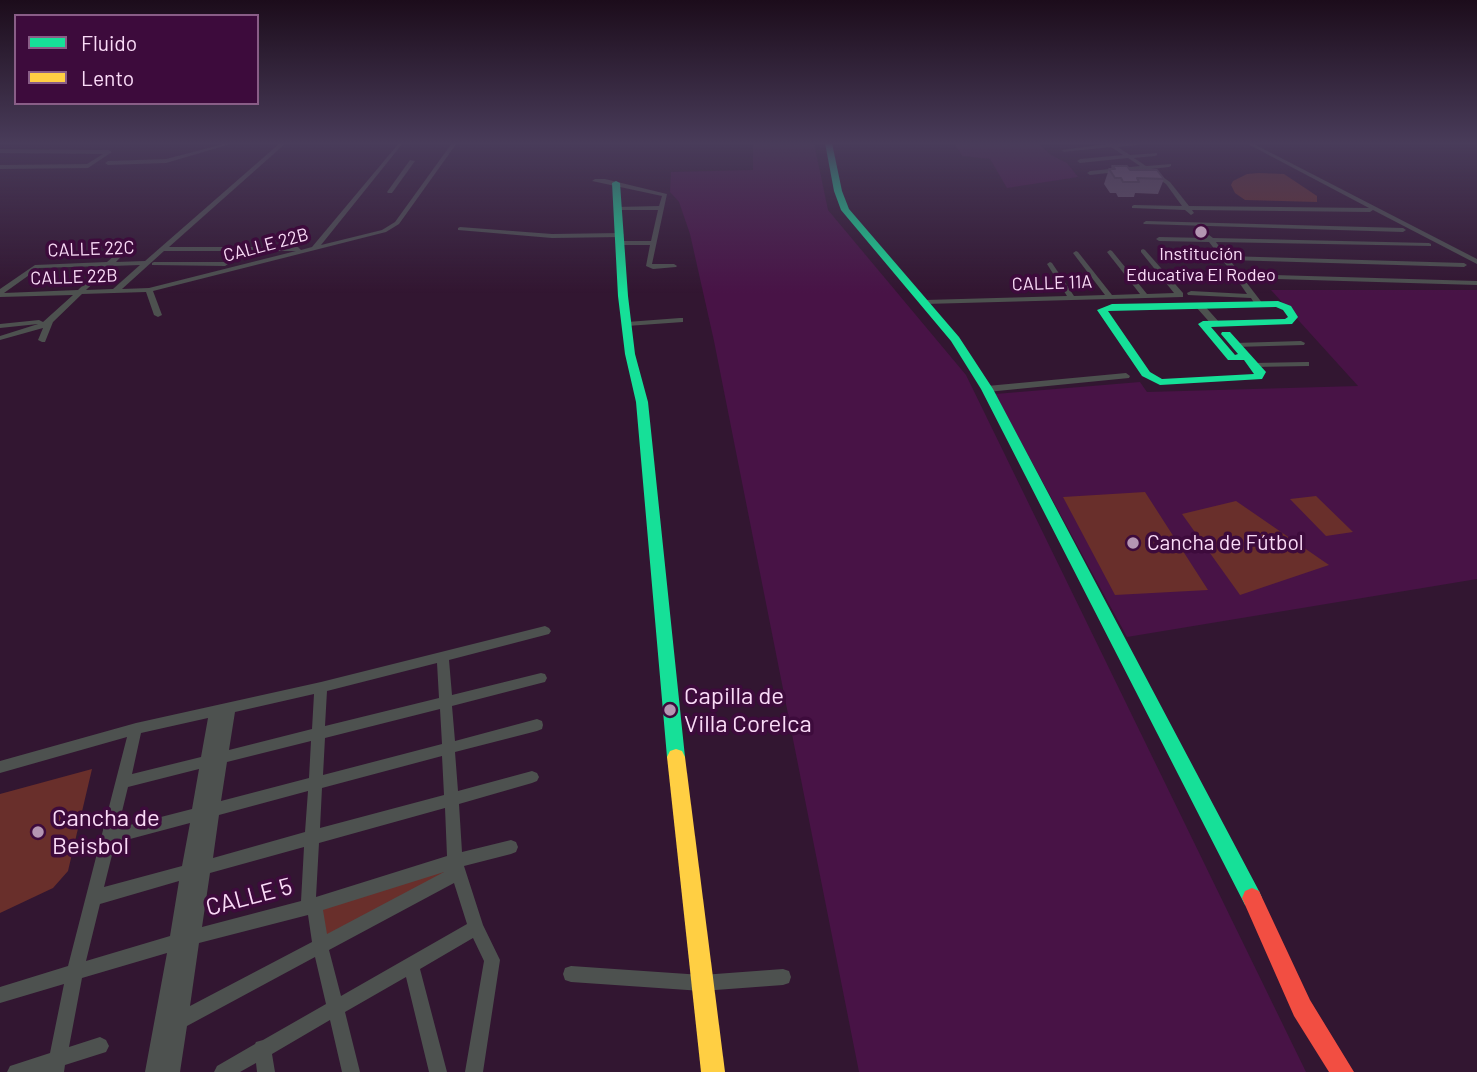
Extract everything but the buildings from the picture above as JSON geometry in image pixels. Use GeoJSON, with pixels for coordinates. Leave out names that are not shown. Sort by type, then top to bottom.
{"type":"FeatureCollection","features":[{"type":"Feature","properties":{"kind":"street"},"geometry":{"type":"LineString","coordinates":[[114,292],[227,193]]}},
{"type":"Feature","properties":{"kind":"street"},"geometry":{"type":"LineString","coordinates":[[162,250],[313,249],[359,193]]}},
{"type":"Feature","properties":{"kind":"street","name":"CALLE 22B"},"geometry":{"type":"LineString","coordinates":[[0,293],[149,290],[216,275],[391,228],[417,193]]}},
{"type":"Feature","properties":{"kind":"street"},"geometry":{"type":"LineString","coordinates":[[616,193],[630,354],[642,402],[670,708],[713,1072]]}},
{"type":"Feature","properties":{"kind":"street"},"geometry":{"type":"LineString","coordinates":[[657,193],[665,195],[650,267],[674,267]]}},
{"type":"Feature","properties":{"kind":"street"},"geometry":{"type":"LineString","coordinates":[[839,193],[845,209],[955,340],[987,390],[1268,927],[1302,1008],[1342,1072]]}},
{"type":"Feature","properties":{"kind":"street"},"geometry":{"type":"LineString","coordinates":[[1176,193],[1256,300]]}},
{"type":"Feature","properties":{"kind":"street"},"geometry":{"type":"LineString","coordinates":[[1345,193],[1477,262]]}},
{"type":"Feature","properties":{"kind":"street"},"geometry":{"type":"LineString","coordinates":[[1133,207],[1277,211],[1370,210]]}},
{"type":"Feature","properties":{"kind":"street"},"geometry":{"type":"LineString","coordinates":[[617,208],[662,208]]}},
{"type":"Feature","properties":{"kind":"street"},"geometry":{"type":"LineString","coordinates":[[1277,211],[1343,279]]}},
{"type":"Feature","properties":{"kind":"street"},"geometry":{"type":"LineString","coordinates":[[1146,223],[1403,230]]}},
{"type":"Feature","properties":{"kind":"street"},"geometry":{"type":"LineString","coordinates":[[460,229],[653,243]]}},
{"type":"Feature","properties":{"kind":"street"},"geometry":{"type":"LineString","coordinates":[[1159,239],[1429,245]]}},
{"type":"Feature","properties":{"kind":"street"},"geometry":{"type":"LineString","coordinates":[[0,338],[37,328],[50,321],[128,246]]}},
{"type":"Feature","properties":{"kind":"street","name":"CALLE 11A"},"geometry":{"type":"LineString","coordinates":[[925,302],[1180,295],[1143,251]]}},
{"type":"Feature","properties":{"kind":"street"},"geometry":{"type":"LineString","coordinates":[[1110,252],[1145,296]]}},
{"type":"Feature","properties":{"kind":"street"},"geometry":{"type":"LineString","coordinates":[[1076,253],[1110,297]]}},
{"type":"Feature","properties":{"kind":"street"},"geometry":{"type":"LineString","coordinates":[[1171,256],[1464,265]]}},
{"type":"Feature","properties":{"kind":"street","name":"CALLE 22C"},"geometry":{"type":"LineString","coordinates":[[0,293],[37,266],[225,264],[216,275]]}},
{"type":"Feature","properties":{"kind":"street"},"geometry":{"type":"LineString","coordinates":[[1050,264],[1072,298]]}},
{"type":"Feature","properties":{"kind":"street"},"geometry":{"type":"LineString","coordinates":[[1184,274],[1477,283]]}},
{"type":"Feature","properties":{"kind":"street"},"geometry":{"type":"LineString","coordinates":[[1247,287],[1258,288]]}},
{"type":"Feature","properties":{"kind":"street"},"geometry":{"type":"LineString","coordinates":[[149,290],[158,315]]}},
{"type":"Feature","properties":{"kind":"street"},"geometry":{"type":"LineString","coordinates":[[1195,299],[1226,334],[1250,361],[1260,372],[1258,377],[1167,382],[1154,380],[1137,362],[1102,312],[1107,307],[1195,299],[1256,300],[1282,305],[1293,319],[1226,334]]}},
{"type":"Feature","properties":{"kind":"street"},"geometry":{"type":"LineString","coordinates":[[627,324],[680,320]]}},
{"type":"Feature","properties":{"kind":"street"},"geometry":{"type":"LineString","coordinates":[[0,326],[50,321]]}},
{"type":"Feature","properties":{"kind":"street"},"geometry":{"type":"LineString","coordinates":[[42,340],[50,321]]}},
{"type":"Feature","properties":{"kind":"street"},"geometry":{"type":"LineString","coordinates":[[1301,343],[1226,334],[1203,324],[1232,358],[1306,364]]}},
{"type":"Feature","properties":{"kind":"street"},"geometry":{"type":"LineString","coordinates":[[987,390],[1126,376]]}},
{"type":"Feature","properties":{"kind":"street"},"geometry":{"type":"LineString","coordinates":[[0,768],[136,729],[321,687],[545,631]]}},
{"type":"Feature","properties":{"kind":"street"},"geometry":{"type":"LineString","coordinates":[[443,656],[450,799],[457,867],[476,928],[492,960],[474,1072]]}},
{"type":"Feature","properties":{"kind":"street"},"geometry":{"type":"LineString","coordinates":[[124,782],[541,678]]}},
{"type":"Feature","properties":{"kind":"street"},"geometry":{"type":"LineString","coordinates":[[321,687],[311,838],[312,906],[351,1072]]}},
{"type":"Feature","properties":{"kind":"street"},"geometry":{"type":"LineString","coordinates":[[154,1072],[185,939],[223,710]]}},
{"type":"Feature","properties":{"kind":"street"},"geometry":{"type":"LineString","coordinates":[[110,837],[537,725]]}},
{"type":"Feature","properties":{"kind":"street"},"geometry":{"type":"LineString","coordinates":[[56,1066],[75,971],[96,897],[136,729]]}},
{"type":"Feature","properties":{"kind":"street"},"geometry":{"type":"LineString","coordinates":[[96,897],[532,777]]}},
{"type":"Feature","properties":{"kind":"street","name":"CALLE 5"},"geometry":{"type":"LineString","coordinates":[[0,995],[185,939],[457,867],[511,848]]}},
{"type":"Feature","properties":{"kind":"street"},"geometry":{"type":"LineString","coordinates":[[179,1021],[457,867]]}},
{"type":"Feature","properties":{"kind":"street"},"geometry":{"type":"LineString","coordinates":[[223,1072],[476,928]]}},
{"type":"Feature","properties":{"kind":"street"},"geometry":{"type":"LineString","coordinates":[[171,1072],[179,1021],[185,939]]}},
{"type":"Feature","properties":{"kind":"street"},"geometry":{"type":"LineString","coordinates":[[411,966],[438,1072]]}},
{"type":"Feature","properties":{"kind":"street"},"geometry":{"type":"LineString","coordinates":[[571,974],[702,983],[783,977]]}},
{"type":"Feature","properties":{"kind":"street"},"geometry":{"type":"LineString","coordinates":[[16,1072],[56,1066],[100,1046]]}},
{"type":"Feature","properties":{"kind":"street"},"geometry":{"type":"LineString","coordinates":[[262,1048],[266,1072]]}},
{"type":"Feature","properties":{"kind":"shaded area"},"geometry":{"type":"Polygon","coordinates":[[[671,193],[824,193],[828,210],[966,375],[1306,1072],[859,1072],[714,341],[690,234],[679,202],[671,193]]]}},
{"type":"Feature","properties":{"kind":"shaded area"},"geometry":{"type":"Polygon","coordinates":[[[1235,193],[1313,193],[1317,196],[1317,202],[1245,200],[1235,193]]]}},
{"type":"Feature","properties":{"kind":"shaded area"},"geometry":{"type":"Polygon","coordinates":[[[1271,290],[1477,290],[1477,579],[1127,637],[995,394],[1140,382],[1147,392],[1358,386],[1271,290]]]}},
{"type":"Feature","properties":{"kind":"shaded area","name":"Cancha de Fútbol"},"geometry":{"type":"Polygon","coordinates":[[[1145,492],[1208,590],[1115,595],[1063,497],[1145,492]]]}},
{"type":"Feature","properties":{"kind":"shaded area"},"geometry":{"type":"Polygon","coordinates":[[[1316,496],[1353,532],[1326,536],[1290,499],[1316,496]]]}},
{"type":"Feature","properties":{"kind":"shaded area"},"geometry":{"type":"Polygon","coordinates":[[[1236,501],[1329,565],[1240,595],[1182,514],[1236,501]]]}},
{"type":"Feature","properties":{"kind":"shaded area","name":"Cancha de Beisbol"},"geometry":{"type":"Polygon","coordinates":[[[92,769],[68,871],[53,888],[0,913],[0,794],[92,769]]]}},
{"type":"Feature","properties":{"kind":"shaded area"},"geometry":{"type":"Polygon","coordinates":[[[445,868],[450,874],[323,938],[319,909],[445,868]]]}},
{"type":"Feature","properties":{"kind":"traffic: fast"},"geometry":{"type":"LineString","coordinates":[[617,193],[623,296],[630,354],[642,402],[676,757]]}},
{"type":"Feature","properties":{"kind":"traffic: fast"},"geometry":{"type":"LineString","coordinates":[[839,193],[845,210],[955,339],[987,389],[1252,898]]}},
{"type":"Feature","properties":{"kind":"traffic: fast"},"geometry":{"type":"LineString","coordinates":[[1226,334],[1260,372],[1258,377],[1160,382],[1146,374],[1102,310],[1112,307],[1259,304],[1278,304],[1287,308],[1293,317],[1288,322],[1203,324],[1232,358],[1247,357]]}},
{"type":"Feature","properties":{"kind":"traffic: slow"},"geometry":{"type":"LineString","coordinates":[[676,757],[713,1072]]}},
{"type":"Feature","properties":{"kind":"traffic: jam"},"geometry":{"type":"LineString","coordinates":[[1252,898],[1302,1008],[1342,1072]]}},
{"type":"Feature","properties":{"kind":"place","name":"Institución Educativa El Rodeo"},"geometry":{"type":"Point","coordinates":[1201,232]}},
{"type":"Feature","properties":{"kind":"place","name":"Cancha de Fútbol"},"geometry":{"type":"Point","coordinates":[1133,543]}},
{"type":"Feature","properties":{"kind":"place","name":"Capilla de Villa Corelca"},"geometry":{"type":"Point","coordinates":[670,710]}},
{"type":"Feature","properties":{"kind":"place","name":"Cancha de Beisbol"},"geometry":{"type":"Point","coordinates":[38,832]}}]}
